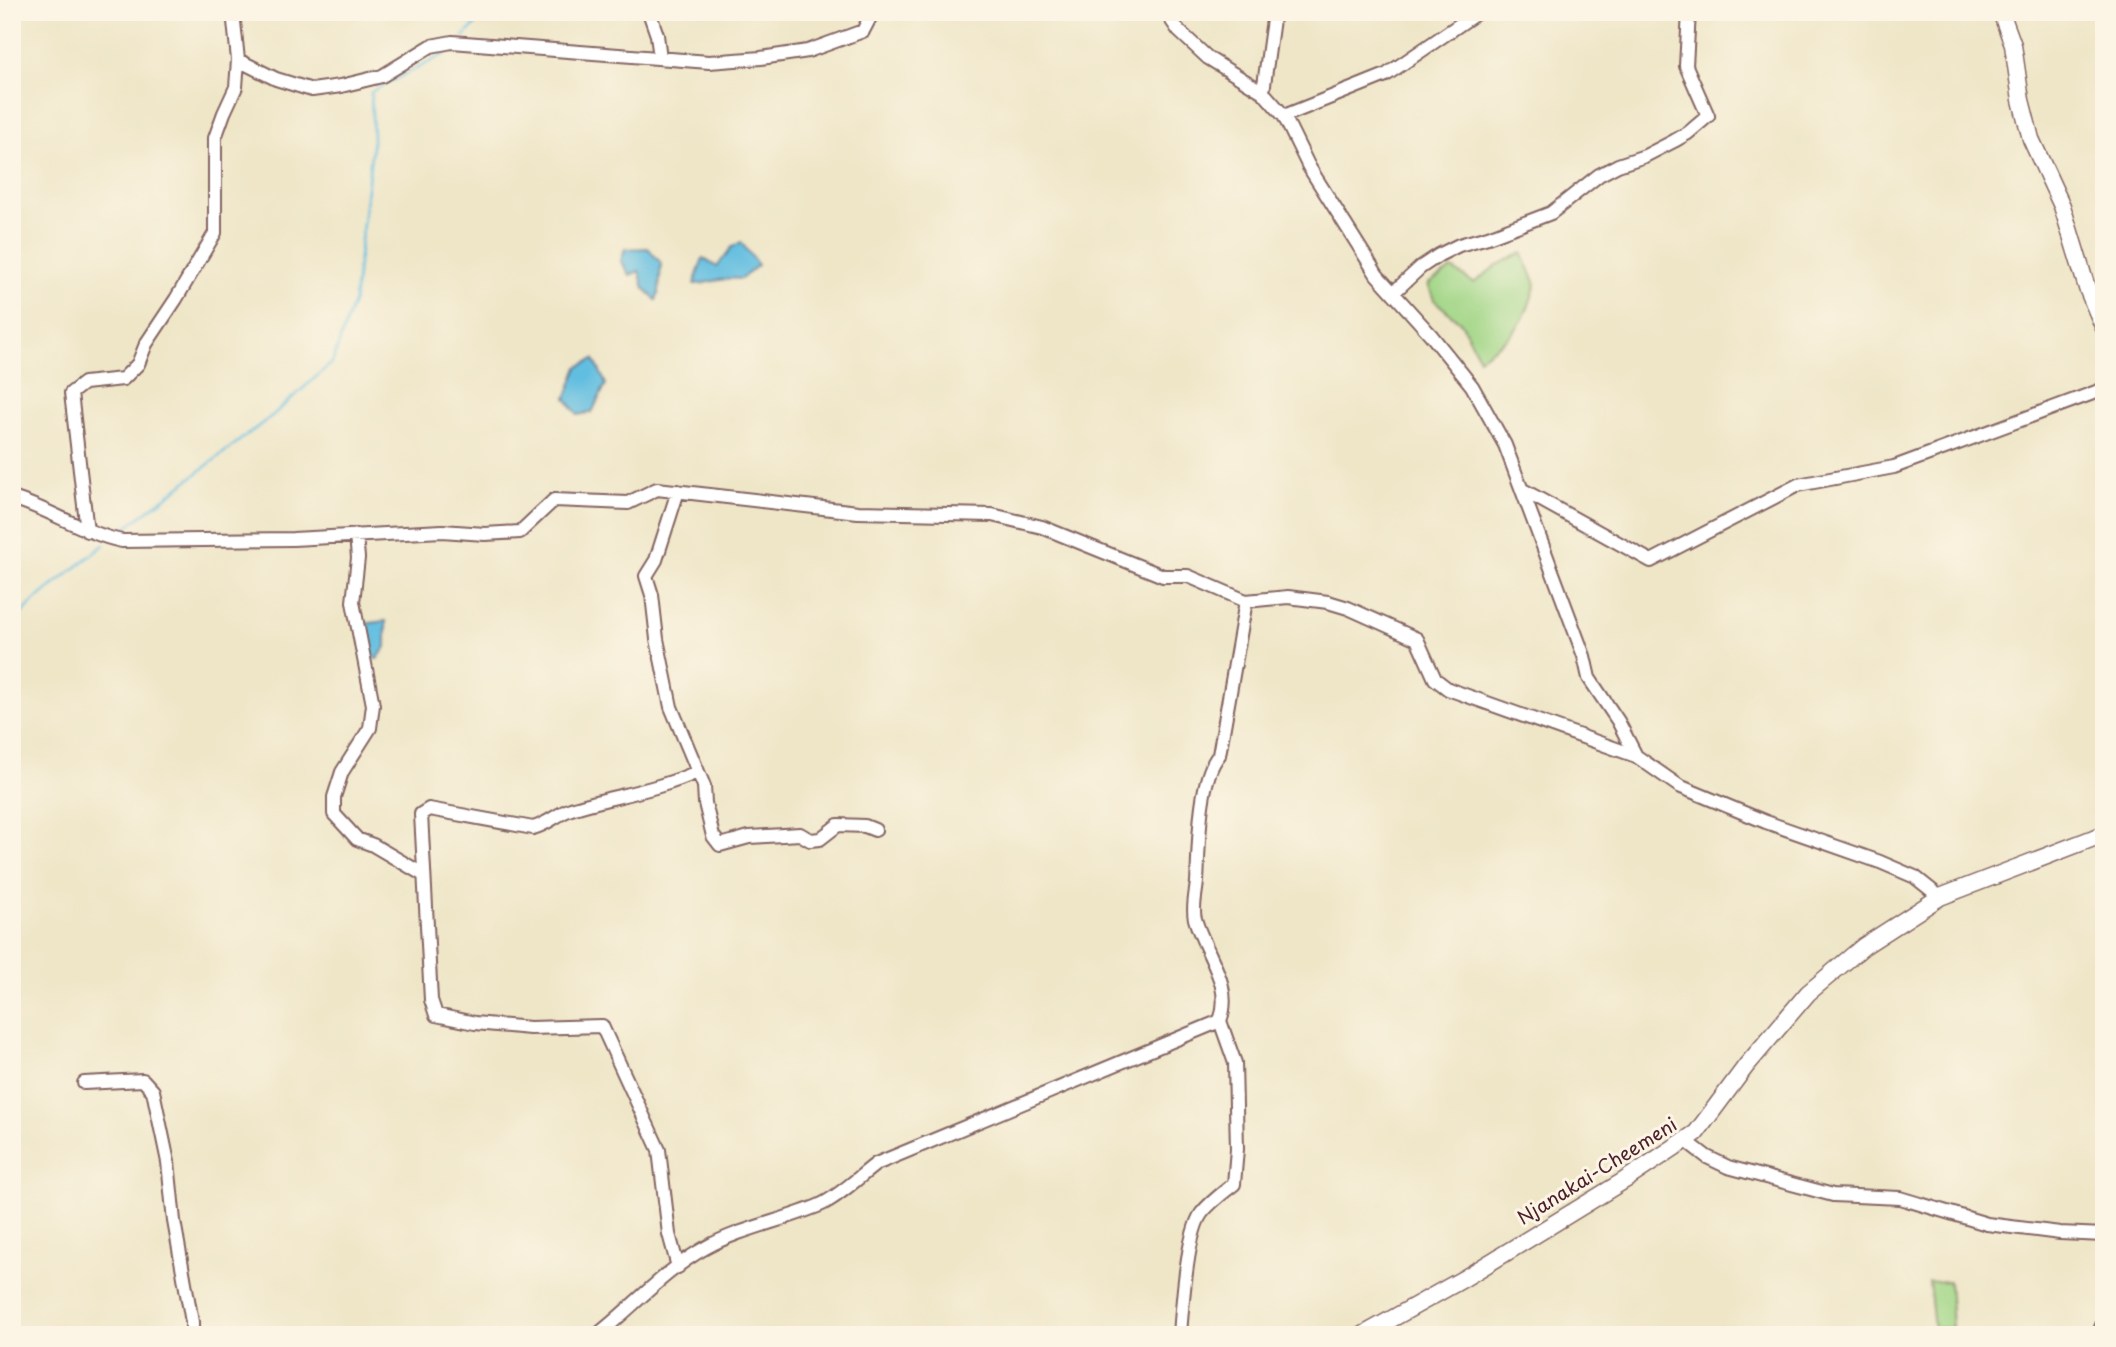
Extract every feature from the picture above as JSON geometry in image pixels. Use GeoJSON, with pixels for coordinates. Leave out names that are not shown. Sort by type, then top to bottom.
{"type":"FeatureCollection","features":[{"type":"Feature","properties":{"kind":"main road"},"geometry":{"type":"LineString","coordinates":[[2001,12],[2013,45],[2021,100],[2031,139],[2062,206],[2087,288],[2104,328]]}},
{"type":"Feature","properties":{"kind":"main road","name":"Njanakai-Cheemeni"},"geometry":{"type":"LineString","coordinates":[[1363,1335],[1474,1272],[1625,1180],[1696,1133],[1746,1066],[1808,993],[1864,946],[1940,897],[2104,834]]}},
{"type":"Feature","properties":{"kind":"street"},"geometry":{"type":"LineString","coordinates":[[87,531],[71,393],[84,383],[123,379],[138,364],[146,344],[215,233],[215,138],[236,87],[238,60],[233,12]]}},
{"type":"Feature","properties":{"kind":"street"},"geometry":{"type":"LineString","coordinates":[[649,12],[657,36],[660,58]]}},
{"type":"Feature","properties":{"kind":"street"},"geometry":{"type":"LineString","coordinates":[[238,60],[276,79],[312,90],[382,76],[431,46],[453,42],[709,62],[808,51],[863,31],[873,12]]}},
{"type":"Feature","properties":{"kind":"street"},"geometry":{"type":"LineString","coordinates":[[1166,12],[1179,31],[1208,58],[1263,92],[1284,116],[1309,167],[1377,275],[1472,386],[1505,445],[1584,656],[1589,678],[1618,721],[1636,756]]}},
{"type":"Feature","properties":{"kind":"street"},"geometry":{"type":"LineString","coordinates":[[1263,92],[1273,12]]}},
{"type":"Feature","properties":{"kind":"street"},"geometry":{"type":"LineString","coordinates":[[1284,116],[1386,75],[1478,12]]}},
{"type":"Feature","properties":{"kind":"street"},"geometry":{"type":"LineString","coordinates":[[1393,293],[1438,255],[1551,213],[1599,175],[1674,141],[1708,116],[1686,66],[1689,12]]}},
{"type":"Feature","properties":{"kind":"street"},"geometry":{"type":"LineString","coordinates":[[1523,490],[1651,562],[1798,485],[1894,467],[2104,389]]}},
{"type":"Feature","properties":{"kind":"street"},"geometry":{"type":"LineString","coordinates":[[12,498],[30,503],[98,536],[122,541],[293,539],[442,531],[485,534],[520,532],[554,500],[628,503],[657,489],[858,512],[992,515],[1042,527],[1163,576],[1188,576],[1246,601],[1288,597],[1328,602],[1348,608],[1417,639],[1435,679],[1448,689],[1636,756],[1679,786],[1798,835],[1880,862],[1915,877],[1940,897]]}},
{"type":"Feature","properties":{"kind":"street"},"geometry":{"type":"LineString","coordinates":[[678,491],[656,560],[646,576],[652,595],[657,639],[671,707],[704,786],[713,836],[720,845],[750,837],[800,834],[810,840],[820,839],[838,825],[865,826],[875,830]]}},
{"type":"Feature","properties":{"kind":"street"},"geometry":{"type":"LineString","coordinates":[[356,536],[358,558],[353,602],[373,705],[370,728],[342,772],[334,797],[334,814],[357,839],[373,845],[424,875]]}},
{"type":"Feature","properties":{"kind":"street"},"geometry":{"type":"LineString","coordinates":[[1180,1335],[1191,1245],[1200,1215],[1234,1184],[1237,1149],[1235,1063],[1220,1021],[1225,1009],[1225,992],[1194,917],[1202,803],[1213,762],[1219,755],[1246,601]]}},
{"type":"Feature","properties":{"kind":"street"},"geometry":{"type":"LineString","coordinates":[[678,1267],[669,1234],[659,1150],[603,1026],[530,1028],[475,1023],[436,1014],[431,1000],[421,814],[429,809],[533,828],[547,824],[562,812],[677,782],[697,772]]}},
{"type":"Feature","properties":{"kind":"street"},"geometry":{"type":"LineString","coordinates":[[597,1335],[678,1267],[705,1248],[755,1227],[819,1206],[831,1200],[876,1164],[1220,1021]]}},
{"type":"Feature","properties":{"kind":"street"},"geometry":{"type":"LineString","coordinates":[[84,1083],[143,1080],[153,1091],[168,1162],[192,1335]]}},
{"type":"Feature","properties":{"kind":"street"},"geometry":{"type":"LineString","coordinates":[[1685,1140],[1707,1157],[1728,1167],[1833,1195],[1900,1198],[1987,1224],[2060,1233],[2104,1235]]}},
{"type":"Feature","properties":{"kind":"street"},"geometry":{"type":"LineString","coordinates":[[2098,1335],[2104,1321]]}},
{"type":"Feature","properties":{"kind":"green space"},"geometry":{"type":"Polygon","coordinates":[[[1522,253],[1536,284],[1527,311],[1510,335],[1479,358],[1462,324],[1434,300],[1428,284],[1452,269],[1474,283],[1497,265],[1522,253]]]}},
{"type":"Feature","properties":{"kind":"green space"},"geometry":{"type":"Polygon","coordinates":[[[1949,1281],[1952,1328],[1934,1329],[1929,1282],[1949,1281]]]}},
{"type":"Feature","properties":{"kind":"water"},"geometry":{"type":"Polygon","coordinates":[[[741,242],[758,265],[741,279],[694,284],[703,258],[717,267],[731,248],[741,242]]]}},
{"type":"Feature","properties":{"kind":"water"},"geometry":{"type":"Polygon","coordinates":[[[648,248],[661,263],[656,300],[644,288],[639,271],[630,275],[621,261],[625,249],[648,248]]]}},
{"type":"Feature","properties":{"kind":"water"},"geometry":{"type":"Polygon","coordinates":[[[594,359],[606,384],[592,412],[578,415],[566,398],[578,367],[594,359]]]}},
{"type":"Feature","properties":{"kind":"water"},"geometry":{"type":"Polygon","coordinates":[[[386,621],[386,647],[377,659],[370,657],[361,643],[364,624],[386,621]]]}},
{"type":"Feature","properties":{"kind":"waterway"},"geometry":{"type":"LineString","coordinates":[[464,36],[488,12]]}},
{"type":"Feature","properties":{"kind":"waterway"},"geometry":{"type":"LineString","coordinates":[[119,533],[273,415],[332,363],[354,300],[373,138],[371,92],[450,49]]}},
{"type":"Feature","properties":{"kind":"waterway"},"geometry":{"type":"LineString","coordinates":[[12,624],[35,600],[104,545]]}}]}
